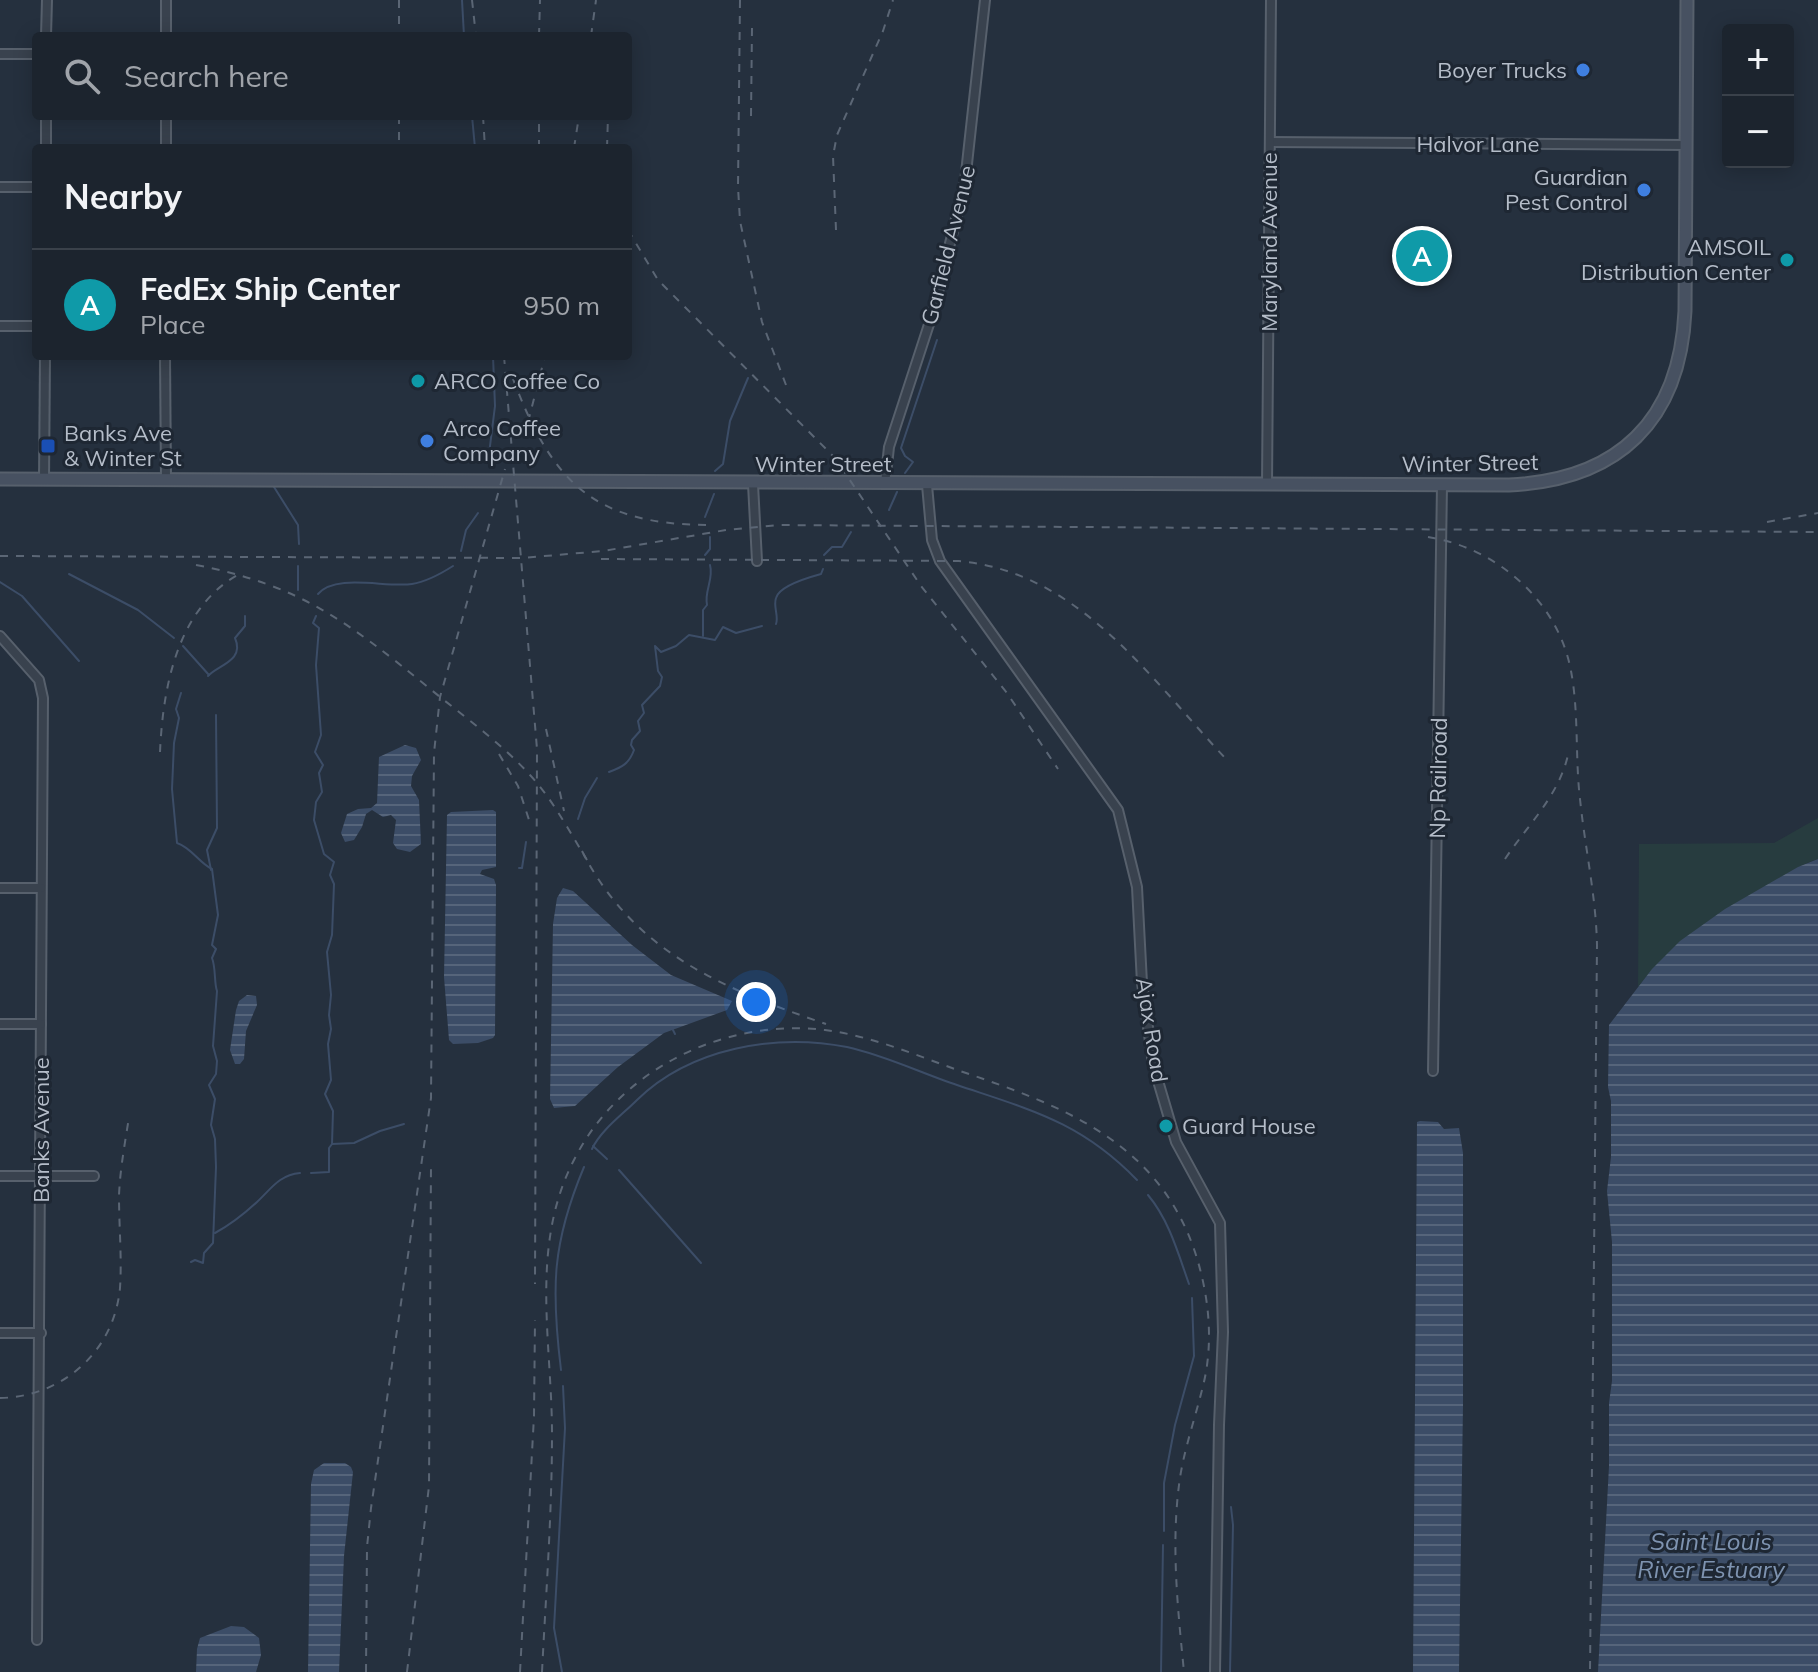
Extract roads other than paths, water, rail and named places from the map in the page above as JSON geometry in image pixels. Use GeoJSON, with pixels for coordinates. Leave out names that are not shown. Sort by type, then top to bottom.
{"type":"FeatureCollection","features":[{"type":"Feature","properties":{"kind":"street"},"geometry":{"type":"LineString","coordinates":[[46,32],[47,0]]}},
{"type":"Feature","properties":{"kind":"street"},"geometry":{"type":"LineString","coordinates":[[166,0],[166,32]]}},
{"type":"Feature","properties":{"kind":"street","name":"Garfield Avenue"},"geometry":{"type":"LineString","coordinates":[[885,484],[889,447],[934,309],[967,173],[985,0]]}},
{"type":"Feature","properties":{"kind":"street","name":"Maryland Avenue"},"geometry":{"type":"LineString","coordinates":[[1267,485],[1271,0]]}},
{"type":"Feature","properties":{"kind":"street","name":"Winter Street"},"geometry":{"type":"LineString","coordinates":[[0,479],[1267,485],[1294,489],[1521,485],[1556,480],[1600,465],[1633,439],[1652,419],[1664,400],[1682,349],[1685,311],[1687,0]]}},
{"type":"Feature","properties":{"kind":"street"},"geometry":{"type":"LineString","coordinates":[[0,54],[32,54]]}},
{"type":"Feature","properties":{"kind":"street"},"geometry":{"type":"LineString","coordinates":[[46,120],[46,144]]}},
{"type":"Feature","properties":{"kind":"street"},"geometry":{"type":"LineString","coordinates":[[166,120],[166,144]]}},
{"type":"Feature","properties":{"kind":"street","name":"Halvor Lane"},"geometry":{"type":"LineString","coordinates":[[1270,142],[1686,145]]}},
{"type":"Feature","properties":{"kind":"street"},"geometry":{"type":"LineString","coordinates":[[0,187],[32,187]]}},
{"type":"Feature","properties":{"kind":"street"},"geometry":{"type":"LineString","coordinates":[[0,326],[32,326]]}},
{"type":"Feature","properties":{"kind":"street"},"geometry":{"type":"LineString","coordinates":[[44,480],[45,360]]}},
{"type":"Feature","properties":{"kind":"street"},"geometry":{"type":"LineString","coordinates":[[165,360],[166,480]]}},
{"type":"Feature","properties":{"kind":"street"},"geometry":{"type":"LineString","coordinates":[[753,484],[757,561]]}},
{"type":"Feature","properties":{"kind":"street","name":"Ajax Road"},"geometry":{"type":"LineString","coordinates":[[927,485],[932,540],[940,561],[1118,810],[1137,887],[1142,983],[1153,1064],[1176,1142],[1220,1223],[1223,1332],[1215,1672]]}},
{"type":"Feature","properties":{"kind":"street","name":"Np Railroad"},"geometry":{"type":"LineString","coordinates":[[1433,1071],[1442,485]]}},
{"type":"Feature","properties":{"kind":"street","name":"Banks Avenue"},"geometry":{"type":"LineString","coordinates":[[0,636],[43,688],[37,1640]]}},
{"type":"Feature","properties":{"kind":"street"},"geometry":{"type":"LineString","coordinates":[[0,888],[41,888]]}},
{"type":"Feature","properties":{"kind":"street"},"geometry":{"type":"LineString","coordinates":[[0,1024],[41,1024]]}},
{"type":"Feature","properties":{"kind":"street"},"geometry":{"type":"LineString","coordinates":[[0,1176],[94,1176]]}},
{"type":"Feature","properties":{"kind":"street"},"geometry":{"type":"LineString","coordinates":[[0,1333],[41,1333]]}},
{"type":"Feature","properties":{"kind":"water"},"geometry":{"type":"Polygon","coordinates":[[[405,745],[416,748],[421,760],[412,776],[411,786],[419,800],[421,844],[410,852],[397,849],[393,843],[396,820],[391,815],[383,817],[372,810],[366,814],[354,840],[345,842],[341,833],[347,814],[371,808],[377,803],[379,757],[405,745]]]}},
{"type":"Feature","properties":{"kind":"water"},"geometry":{"type":"Polygon","coordinates":[[[451,812],[496,812],[496,867],[482,870],[480,874],[494,879],[496,885],[495,1035],[478,1043],[453,1044],[449,1040],[444,977],[447,815],[451,812]]]}},
{"type":"Feature","properties":{"kind":"water","name":"Saint Louis River Estuary"},"geometry":{"type":"Polygon","coordinates":[[[1818,859],[1818,1672],[1598,1672],[1612,1381],[1612,1242],[1607,1191],[1611,1157],[1609,1025],[1652,969],[1680,941],[1725,909],[1798,867],[1818,859]]]}},
{"type":"Feature","properties":{"kind":"water"},"geometry":{"type":"Polygon","coordinates":[[[563,888],[573,891],[632,945],[671,975],[732,1001],[727,1010],[664,1033],[618,1067],[575,1106],[554,1108],[550,1099],[553,924],[557,898],[563,888]]]}},
{"type":"Feature","properties":{"kind":"water"},"geometry":{"type":"Polygon","coordinates":[[[247,995],[256,996],[257,1005],[246,1031],[244,1059],[240,1064],[235,1064],[230,1050],[236,1010],[239,1001],[247,995]]]}},
{"type":"Feature","properties":{"kind":"water"},"geometry":{"type":"Polygon","coordinates":[[[1417,1122],[1438,1122],[1444,1129],[1459,1128],[1463,1153],[1459,1672],[1413,1672],[1417,1122]]]}},
{"type":"Feature","properties":{"kind":"water"},"geometry":{"type":"Polygon","coordinates":[[[324,1463],[345,1463],[353,1472],[344,1556],[339,1672],[308,1672],[311,1484],[314,1470],[324,1463]]]}},
{"type":"Feature","properties":{"kind":"water"},"geometry":{"type":"Polygon","coordinates":[[[231,1626],[244,1627],[259,1638],[261,1655],[256,1672],[196,1672],[200,1638],[231,1626]]]}},
{"type":"Feature","properties":{"kind":"waterway"},"geometry":{"type":"LineString","coordinates":[[462,0],[464,32]]}},
{"type":"Feature","properties":{"kind":"waterway"},"geometry":{"type":"LineString","coordinates":[[472,120],[475,144]]}},
{"type":"Feature","properties":{"kind":"waterway"},"geometry":{"type":"LineString","coordinates":[[905,473],[913,462],[901,448],[937,340]]}},
{"type":"Feature","properties":{"kind":"waterway"},"geometry":{"type":"LineString","coordinates":[[489,454],[495,406],[493,360]]}},
{"type":"Feature","properties":{"kind":"waterway"},"geometry":{"type":"LineString","coordinates":[[715,471],[723,464],[730,421],[748,378]]}},
{"type":"Feature","properties":{"kind":"waterway"},"geometry":{"type":"LineString","coordinates":[[274,487],[298,525],[299,544]]}},
{"type":"Feature","properties":{"kind":"waterway"},"geometry":{"type":"LineString","coordinates":[[889,510],[897,492]]}},
{"type":"Feature","properties":{"kind":"waterway"},"geometry":{"type":"LineString","coordinates":[[705,517],[714,494]]}},
{"type":"Feature","properties":{"kind":"waterway"},"geometry":{"type":"LineString","coordinates":[[461,551],[466,530],[478,513]]}},
{"type":"Feature","properties":{"kind":"waterway"},"geometry":{"type":"LineString","coordinates":[[824,555],[832,547],[842,547],[851,532]]}},
{"type":"Feature","properties":{"kind":"waterway"},"geometry":{"type":"LineString","coordinates":[[705,555],[710,549],[710,537]]}},
{"type":"Feature","properties":{"kind":"waterway"},"geometry":{"type":"LineString","coordinates":[[703,636],[703,610],[707,605],[710,565]]}},
{"type":"Feature","properties":{"kind":"waterway"},"geometry":{"type":"LineString","coordinates":[[298,566],[298,590]]}},
{"type":"Feature","properties":{"kind":"waterway"},"geometry":{"type":"LineString","coordinates":[[318,594],[337,584],[412,584],[453,566]]}},
{"type":"Feature","properties":{"kind":"waterway"},"geometry":{"type":"LineString","coordinates":[[776,624],[775,601],[778,594],[821,574],[823,569]]}},
{"type":"Feature","properties":{"kind":"waterway"},"geometry":{"type":"LineString","coordinates":[[69,574],[138,610],[174,638]]}},
{"type":"Feature","properties":{"kind":"waterway"},"geometry":{"type":"LineString","coordinates":[[0,582],[22,596],[79,661]]}},
{"type":"Feature","properties":{"kind":"waterway"},"geometry":{"type":"LineString","coordinates":[[208,676],[233,657],[237,646],[235,638],[245,626],[245,616]]}},
{"type":"Feature","properties":{"kind":"waterway"},"geometry":{"type":"LineString","coordinates":[[316,616],[313,623],[319,628],[316,665],[321,735],[315,752],[323,765],[319,773],[322,792],[316,802],[314,820],[324,854],[334,862],[330,875],[334,884],[332,935],[327,952],[331,995],[328,1044],[331,1080],[325,1094],[333,1111],[332,1144]]}},
{"type":"Feature","properties":{"kind":"waterway"},"geometry":{"type":"LineString","coordinates":[[609,772],[630,759],[634,750],[632,740],[640,731],[638,721],[644,713],[642,705],[660,686],[662,677],[658,671],[655,646],[661,652],[676,646],[689,635],[715,640],[723,627],[736,633],[762,626]]}},
{"type":"Feature","properties":{"kind":"waterway"},"geometry":{"type":"LineString","coordinates":[[183,646],[209,675]]}},
{"type":"Feature","properties":{"kind":"waterway"},"geometry":{"type":"LineString","coordinates":[[181,693],[176,709],[179,718],[174,743],[172,789],[177,843],[212,869],[218,915],[212,945],[216,949],[212,958],[217,991],[213,1046],[217,1061],[216,1074],[209,1085],[215,1099],[211,1125],[216,1167],[213,1243],[204,1253],[203,1263],[191,1262]]}},
{"type":"Feature","properties":{"kind":"waterway"},"geometry":{"type":"LineString","coordinates":[[211,870],[207,850],[217,828],[216,715]]}},
{"type":"Feature","properties":{"kind":"waterway"},"geometry":{"type":"LineString","coordinates":[[578,819],[585,798],[597,778]]}},
{"type":"Feature","properties":{"kind":"waterway"},"geometry":{"type":"LineString","coordinates":[[519,868],[522,868],[526,842]]}},
{"type":"Feature","properties":{"kind":"waterway"},"geometry":{"type":"LineString","coordinates":[[673,1030],[675,1034]]}},
{"type":"Feature","properties":{"kind":"waterway"},"geometry":{"type":"LineString","coordinates":[[592,1149],[606,1129],[637,1100],[658,1082],[682,1068],[735,1049],[763,1044],[820,1043],[875,1055],[1054,1120],[1096,1144],[1137,1180]]}},
{"type":"Feature","properties":{"kind":"waterway"},"geometry":{"type":"LineString","coordinates":[[311,1173],[329,1172],[329,1148],[332,1144],[354,1143],[404,1124]]}},
{"type":"Feature","properties":{"kind":"waterway"},"geometry":{"type":"LineString","coordinates":[[593,1146],[607,1159]]}},
{"type":"Feature","properties":{"kind":"waterway"},"geometry":{"type":"LineString","coordinates":[[561,1370],[555,1290],[557,1266],[566,1219],[584,1167]]}},
{"type":"Feature","properties":{"kind":"waterway"},"geometry":{"type":"LineString","coordinates":[[619,1170],[701,1263]]}},
{"type":"Feature","properties":{"kind":"waterway"},"geometry":{"type":"LineString","coordinates":[[215,1233],[242,1215],[281,1180],[300,1173]]}},
{"type":"Feature","properties":{"kind":"waterway"},"geometry":{"type":"LineString","coordinates":[[1148,1195],[1167,1226],[1189,1284]]}},
{"type":"Feature","properties":{"kind":"waterway"},"geometry":{"type":"LineString","coordinates":[[1164,1531],[1164,1483],[1175,1425],[1194,1356],[1192,1298]]}},
{"type":"Feature","properties":{"kind":"waterway"},"geometry":{"type":"LineString","coordinates":[[562,1672],[554,1628],[565,1428],[563,1386]]}},
{"type":"Feature","properties":{"kind":"waterway"},"geometry":{"type":"LineString","coordinates":[[1230,1672],[1231,1507]]}},
{"type":"Feature","properties":{"kind":"waterway"},"geometry":{"type":"LineString","coordinates":[[1161,1672],[1163,1545]]}},
{"type":"Feature","properties":{"kind":"railway"},"geometry":{"type":"LineString","coordinates":[[399,0],[399,32]]}},
{"type":"Feature","properties":{"kind":"railway"},"geometry":{"type":"LineString","coordinates":[[472,0],[476,32]]}},
{"type":"Feature","properties":{"kind":"railway"},"geometry":{"type":"LineString","coordinates":[[539,32],[540,0]]}},
{"type":"Feature","properties":{"kind":"railway"},"geometry":{"type":"LineString","coordinates":[[592,32],[596,0]]}},
{"type":"Feature","properties":{"kind":"railway"},"geometry":{"type":"LineString","coordinates":[[740,0],[740,221],[762,322],[786,385]]}},
{"type":"Feature","properties":{"kind":"railway"},"geometry":{"type":"LineString","coordinates":[[836,230],[833,156],[837,135],[883,31],[893,0]]}},
{"type":"Feature","properties":{"kind":"railway"},"geometry":{"type":"LineString","coordinates":[[751,116],[752,28]]}},
{"type":"Feature","properties":{"kind":"railway"},"geometry":{"type":"LineString","coordinates":[[399,120],[399,144]]}},
{"type":"Feature","properties":{"kind":"railway"},"geometry":{"type":"LineString","coordinates":[[483,120],[485,144]]}},
{"type":"Feature","properties":{"kind":"railway"},"geometry":{"type":"LineString","coordinates":[[539,120],[539,144]]}},
{"type":"Feature","properties":{"kind":"railway"},"geometry":{"type":"LineString","coordinates":[[575,144],[578,120]]}},
{"type":"Feature","properties":{"kind":"railway"},"geometry":{"type":"LineString","coordinates":[[607,144],[608,120]]}},
{"type":"Feature","properties":{"kind":"railway"},"geometry":{"type":"LineString","coordinates":[[632,237],[658,280],[835,458],[921,586],[1007,693],[1058,769]]}},
{"type":"Feature","properties":{"kind":"railway"},"geometry":{"type":"LineString","coordinates":[[504,360],[537,749],[535,1284]]}},
{"type":"Feature","properties":{"kind":"railway"},"geometry":{"type":"LineString","coordinates":[[528,422],[544,360]]}},
{"type":"Feature","properties":{"kind":"railway"},"geometry":{"type":"LineString","coordinates":[[513,379],[544,445],[561,470],[581,490],[605,505],[633,516],[667,523],[706,525]]}},
{"type":"Feature","properties":{"kind":"railway"},"geometry":{"type":"LineString","coordinates":[[366,1672],[367,1547],[371,1508],[431,1098],[434,753],[440,697],[505,469]]}},
{"type":"Feature","properties":{"kind":"railway"},"geometry":{"type":"LineString","coordinates":[[1767,522],[1818,513]]}},
{"type":"Feature","properties":{"kind":"railway"},"geometry":{"type":"LineString","coordinates":[[0,556],[522,558],[603,551],[726,530],[779,525],[1818,532]]}},
{"type":"Feature","properties":{"kind":"railway"},"geometry":{"type":"LineString","coordinates":[[1428,537],[1478,553],[1520,582],[1553,622],[1571,671],[1582,817],[1597,945],[1590,1672]]}},
{"type":"Feature","properties":{"kind":"railway"},"geometry":{"type":"LineString","coordinates":[[601,559],[959,561],[1002,569],[1041,585],[1076,607],[1109,634],[1226,759]]}},
{"type":"Feature","properties":{"kind":"railway"},"geometry":{"type":"LineString","coordinates":[[196,565],[233,573],[294,595],[347,625],[373,644],[481,730],[530,775],[587,860]]}},
{"type":"Feature","properties":{"kind":"railway"},"geometry":{"type":"LineString","coordinates":[[160,752],[165,700],[178,649],[203,605],[221,586],[243,572]]}},
{"type":"Feature","properties":{"kind":"railway"},"geometry":{"type":"LineString","coordinates":[[546,729],[564,811]]}},
{"type":"Feature","properties":{"kind":"railway"},"geometry":{"type":"LineString","coordinates":[[1505,859],[1552,794],[1569,750]]}},
{"type":"Feature","properties":{"kind":"railway"},"geometry":{"type":"LineString","coordinates":[[499,754],[518,786],[531,826]]}},
{"type":"Feature","properties":{"kind":"railway"},"geometry":{"type":"LineString","coordinates":[[582,851],[603,886],[628,916],[685,963],[752,997],[826,1024]]}},
{"type":"Feature","properties":{"kind":"railway"},"geometry":{"type":"LineString","coordinates":[[542,1672],[552,1464],[546,1294],[552,1225],[561,1191],[575,1158],[595,1126],[620,1098],[648,1075],[680,1056],[715,1041],[751,1032],[788,1028],[825,1030],[877,1042],[1000,1085],[1071,1115],[1132,1156],[1157,1182],[1179,1214],[1200,1268],[1207,1302],[1209,1336],[1203,1386],[1183,1460],[1177,1508],[1176,1579],[1184,1672]]}},
{"type":"Feature","properties":{"kind":"railway"},"geometry":{"type":"LineString","coordinates":[[0,1398],[23,1396],[64,1380],[96,1351],[107,1332],[116,1311],[120,1288],[119,1196],[129,1117]]}},
{"type":"Feature","properties":{"kind":"railway"},"geometry":{"type":"LineString","coordinates":[[407,1672],[429,1486],[431,1165]]}},
{"type":"Feature","properties":{"kind":"railway"},"geometry":{"type":"LineString","coordinates":[[520,1672],[534,1416],[535,1320]]}},
{"type":"Feature","properties":{"kind":"place","name":"Boyer Trucks"},"geometry":{"type":"Point","coordinates":[1583,70]}},
{"type":"Feature","properties":{"kind":"place","name":"Guardian Pest Control"},"geometry":{"type":"Point","coordinates":[1644,190]}},
{"type":"Feature","properties":{"kind":"place","name":"FedEx Ship Center"},"geometry":{"type":"Point","coordinates":[1422,256]}},
{"type":"Feature","properties":{"kind":"place","name":"AMSOIL Distribution Center"},"geometry":{"type":"Point","coordinates":[1787,260]}},
{"type":"Feature","properties":{"kind":"place","name":"ARCO Coffee Co"},"geometry":{"type":"Point","coordinates":[418,381]}},
{"type":"Feature","properties":{"kind":"place","name":"Arco Coffee Company"},"geometry":{"type":"Point","coordinates":[427,441]}},
{"type":"Feature","properties":{"kind":"place","name":"Banks Ave & Winter St"},"geometry":{"type":"Point","coordinates":[48,446]}},
{"type":"Feature","properties":{"kind":"place","name":"Guard House"},"geometry":{"type":"Point","coordinates":[1166,1126]}}]}
